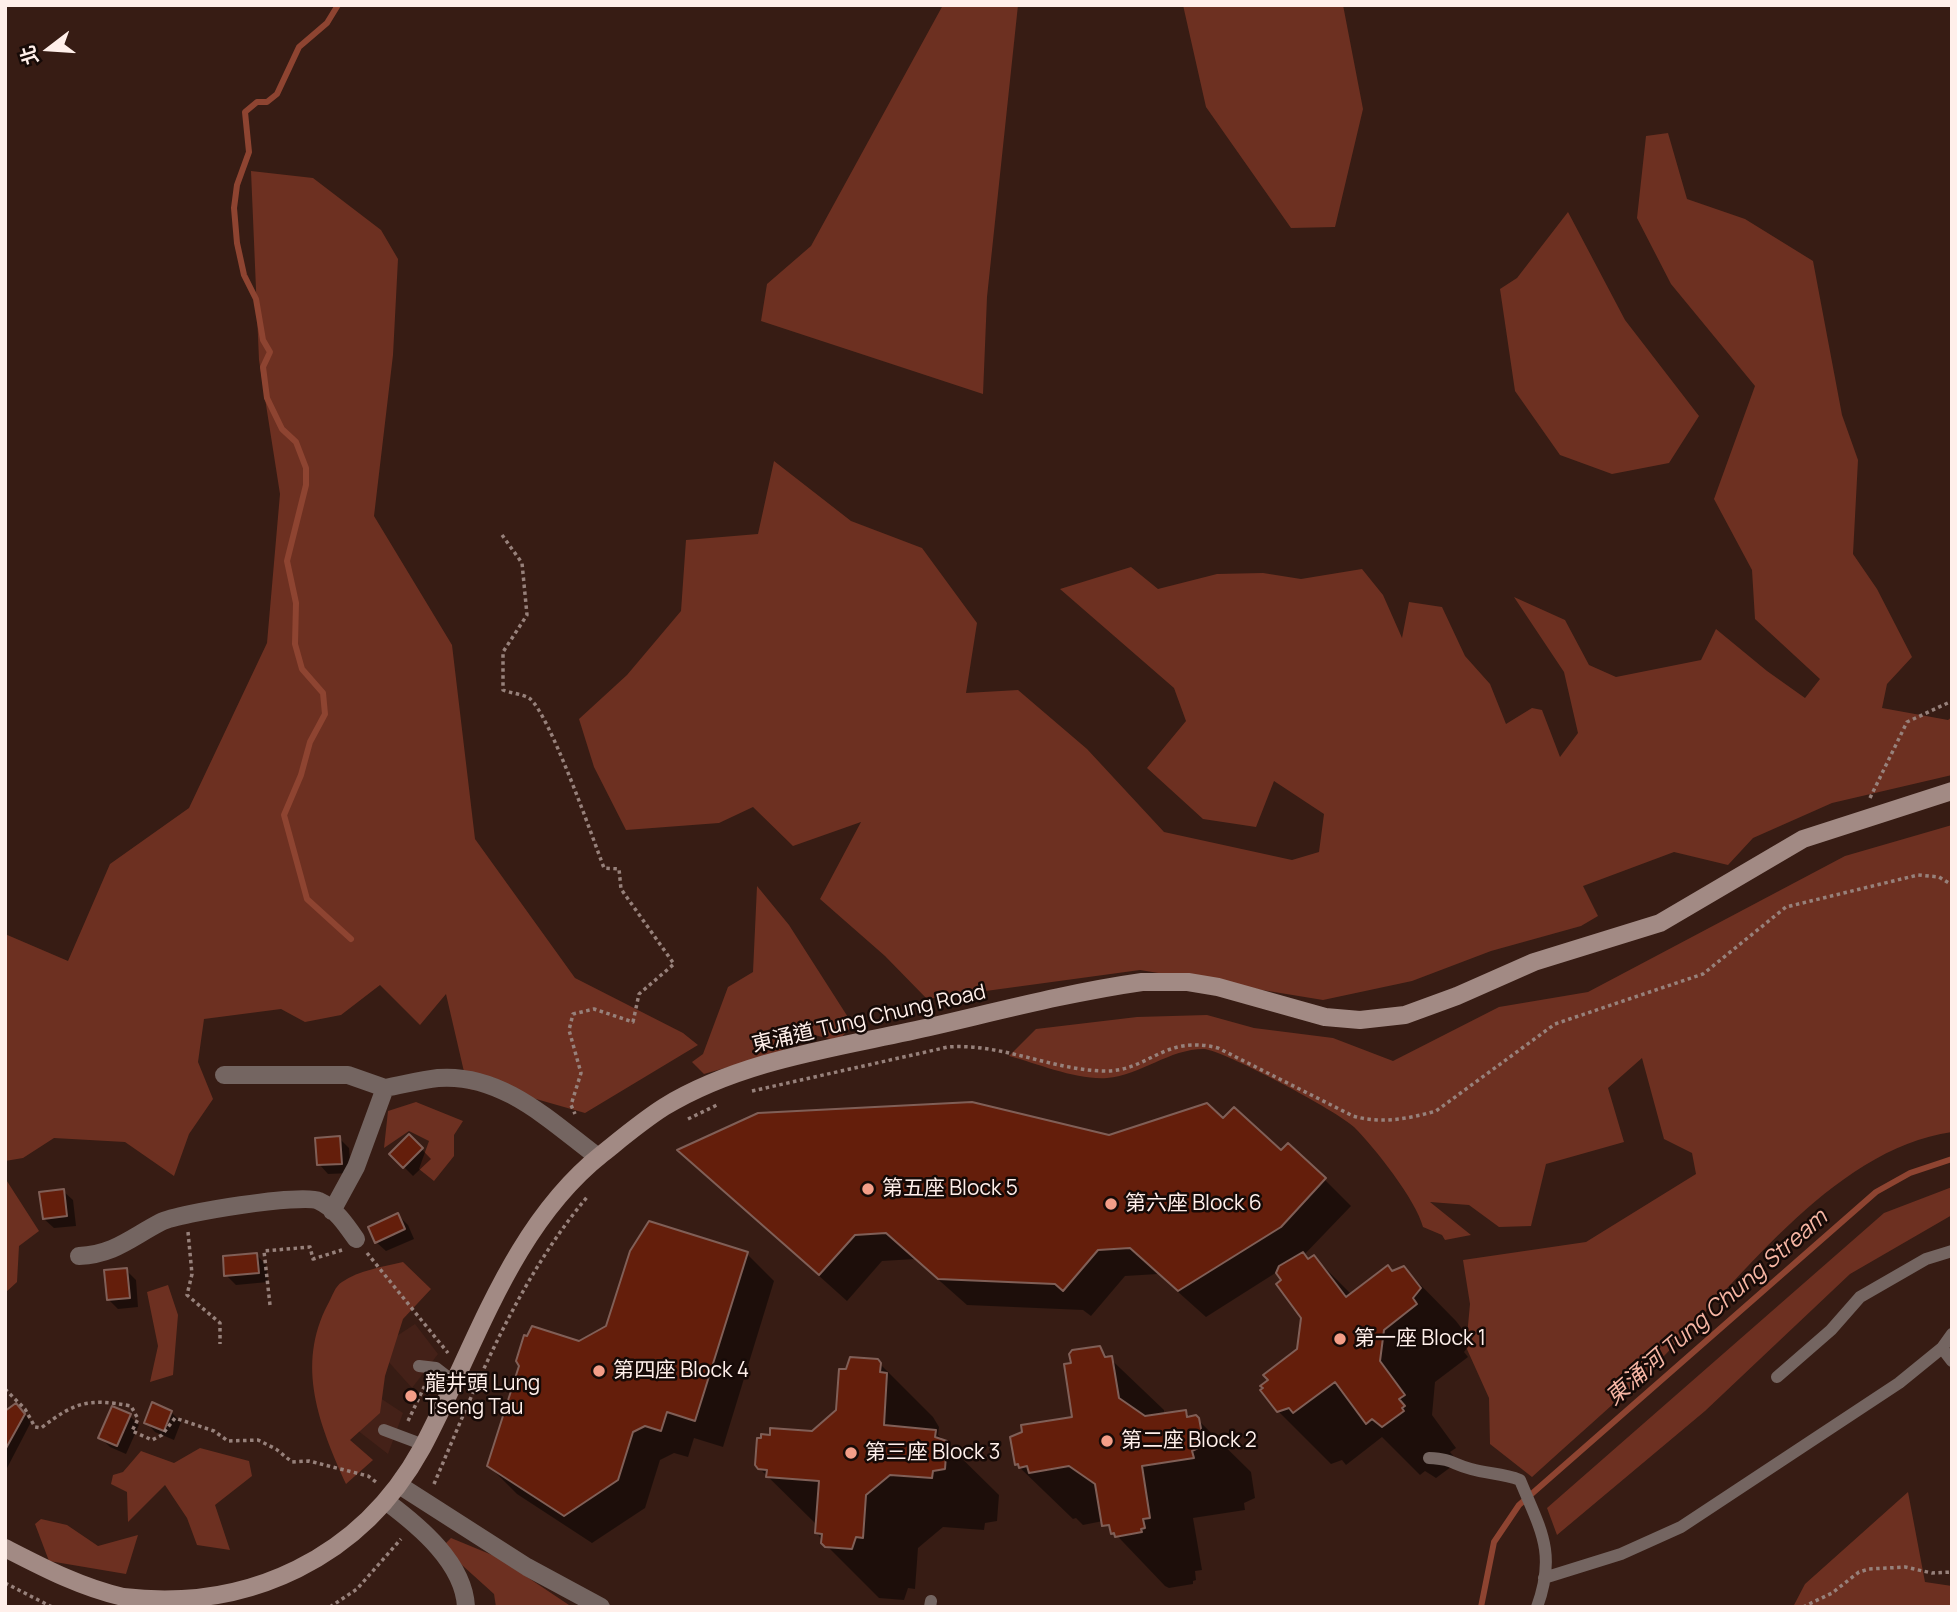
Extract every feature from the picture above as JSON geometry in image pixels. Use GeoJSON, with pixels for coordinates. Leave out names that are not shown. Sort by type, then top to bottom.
{"type":"FeatureCollection","features":[{"type":"Feature","properties":{"kind":"main road","name":"東涌道 Tung Chung Road"},"geometry":{"type":"LineString","coordinates":[[5,1548],[58,1576],[100,1591],[157,1603],[212,1602],[268,1590],[305,1573],[346,1542],[387,1502],[399,1485],[424,1445],[482,1322],[526,1243],[555,1202],[598,1157],[662,1108],[708,1085],[753,1069],[1127,984],[1156,981],[1195,983],[1305,1014],[1334,1018],[1360,1020],[1405,1015],[1457,996],[1534,962],[1660,923],[1783,849],[1859,819],[1952,792]]}},
{"type":"Feature","properties":{"kind":"street"},"geometry":{"type":"LineString","coordinates":[[224,1075],[348,1075],[385,1088],[439,1078],[483,1083],[530,1104],[598,1157]]}},
{"type":"Feature","properties":{"kind":"street"},"geometry":{"type":"LineString","coordinates":[[332,1211],[356,1167],[385,1088]]}},
{"type":"Feature","properties":{"kind":"street"},"geometry":{"type":"LineString","coordinates":[[79,1256],[103,1255],[164,1220],[281,1199],[318,1200],[332,1211],[356,1239]]}},
{"type":"Feature","properties":{"kind":"street"},"geometry":{"type":"LineString","coordinates":[[399,1485],[527,1567],[601,1607]]}},
{"type":"Feature","properties":{"kind":"street"},"geometry":{"type":"LineString","coordinates":[[387,1502],[413,1522],[457,1575],[465,1592],[466,1607]]}},
{"type":"Feature","properties":{"kind":"lane"},"geometry":{"type":"LineString","coordinates":[[1777,1377],[1831,1330],[1860,1297],[1926,1259],[1952,1251]]}},
{"type":"Feature","properties":{"kind":"lane"},"geometry":{"type":"LineString","coordinates":[[1544,1578],[1621,1554],[1681,1527],[1899,1384],[1942,1348],[1952,1334]]}},
{"type":"Feature","properties":{"kind":"lane"},"geometry":{"type":"LineString","coordinates":[[1942,1348],[1952,1361]]}},
{"type":"Feature","properties":{"kind":"lane"},"geometry":{"type":"LineString","coordinates":[[419,1366],[436,1368],[454,1382]]}},
{"type":"Feature","properties":{"kind":"lane"},"geometry":{"type":"LineString","coordinates":[[384,1430],[424,1445]]}},
{"type":"Feature","properties":{"kind":"lane"},"geometry":{"type":"LineString","coordinates":[[1429,1458],[1451,1459],[1469,1469],[1502,1472],[1520,1480],[1547,1545],[1544,1578],[1537,1607]]}},
{"type":"Feature","properties":{"kind":"path"},"geometry":{"type":"LineString","coordinates":[[502,536],[522,563],[527,615],[502,652],[503,690],[530,699],[540,713],[559,750],[604,868],[619,869],[621,888],[674,964],[639,994],[633,1023],[594,1009],[573,1014],[569,1030],[581,1073],[571,1105],[577,1117]]}},
{"type":"Feature","properties":{"kind":"path"},"geometry":{"type":"LineString","coordinates":[[1859,819],[1907,722],[1952,701]]}},
{"type":"Feature","properties":{"kind":"path","name":"東涌道 Tung Chung Road"},"geometry":{"type":"LineString","coordinates":[[744,1094],[948,1047],[974,1048],[1105,1071],[1131,1066],[1169,1047],[1191,1044],[1218,1048],[1353,1116],[1374,1122],[1421,1115],[1436,1111],[1555,1024],[1703,974],[1786,907],[1918,875],[1939,877],[1952,886]]}},
{"type":"Feature","properties":{"kind":"path"},"geometry":{"type":"LineString","coordinates":[[677,1124],[727,1100]]}},
{"type":"Feature","properties":{"kind":"path"},"geometry":{"type":"LineString","coordinates":[[425,1504],[503,1332],[540,1262],[593,1191]]}},
{"type":"Feature","properties":{"kind":"path"},"geometry":{"type":"LineString","coordinates":[[186,1216],[192,1274],[187,1295],[220,1323],[220,1345]]}},
{"type":"Feature","properties":{"kind":"path"},"geometry":{"type":"LineString","coordinates":[[270,1305],[264,1251],[310,1247],[313,1259],[352,1246],[356,1239],[449,1354]]}},
{"type":"Feature","properties":{"kind":"path"},"geometry":{"type":"LineString","coordinates":[[5,1390],[25,1409],[35,1427],[41,1428],[69,1407],[84,1401],[112,1402],[131,1406],[138,1419],[132,1432],[152,1440],[162,1435],[175,1418],[214,1431],[228,1441],[258,1440],[276,1449],[292,1462],[309,1461],[368,1476],[378,1483]]}},
{"type":"Feature","properties":{"kind":"path"},"geometry":{"type":"LineString","coordinates":[[330,1607],[357,1589],[413,1522]]}},
{"type":"Feature","properties":{"kind":"path"},"geometry":{"type":"LineString","coordinates":[[1803,1607],[1832,1593],[1859,1572],[1869,1569],[1905,1567],[1932,1573],[1952,1572]]}},
{"type":"Feature","properties":{"kind":"path"},"geometry":{"type":"LineString","coordinates":[[5,1583],[52,1607]]}},
{"type":"Feature","properties":{"kind":"shaded area"},"geometry":{"type":"Polygon","coordinates":[[[943,5],[1018,5],[987,297],[983,394],[761,321],[767,284],[811,246],[943,5]]]}},
{"type":"Feature","properties":{"kind":"shaded area"},"geometry":{"type":"Polygon","coordinates":[[[1183,5],[1343,5],[1363,109],[1335,227],[1291,228],[1206,107],[1183,5]]]}},
{"type":"Feature","properties":{"kind":"shaded area"},"geometry":{"type":"Polygon","coordinates":[[[1668,133],[1687,199],[1745,219],[1813,261],[1842,415],[1858,460],[1853,554],[1877,589],[1912,657],[1887,684],[1882,708],[1948,720],[1952,717],[1952,775],[1832,803],[1753,838],[1728,865],[1674,852],[1583,886],[1598,916],[1581,926],[1491,951],[1412,981],[1323,1000],[1140,970],[927,999],[885,956],[820,899],[861,822],[793,846],[753,807],[719,823],[626,830],[594,767],[579,719],[627,675],[681,611],[686,540],[758,534],[774,461],[851,521],[922,548],[977,623],[966,693],[1018,690],[1087,749],[1164,832],[1292,860],[1319,852],[1324,814],[1274,781],[1256,827],[1203,819],[1147,768],[1186,721],[1174,688],[1060,589],[1131,567],[1158,589],[1217,574],[1263,573],[1301,579],[1362,569],[1383,595],[1402,638],[1409,602],[1442,607],[1465,656],[1490,684],[1506,724],[1532,708],[1542,710],[1560,757],[1578,733],[1564,672],[1514,597],[1565,620],[1589,665],[1616,677],[1701,660],[1716,629],[1805,698],[1820,679],[1755,619],[1752,570],[1714,499],[1755,386],[1671,284],[1637,218],[1646,136],[1668,133]]]}},
{"type":"Feature","properties":{"kind":"shaded area"},"geometry":{"type":"Polygon","coordinates":[[[251,171],[313,178],[381,230],[398,259],[393,355],[374,516],[452,645],[475,839],[575,978],[683,1033],[698,1045],[585,1113],[529,1097],[468,1089],[446,994],[420,1025],[380,985],[341,1015],[305,1022],[281,1009],[204,1019],[198,1062],[213,1099],[189,1134],[174,1176],[125,1142],[54,1138],[23,1158],[5,1161],[5,934],[68,961],[110,864],[189,808],[267,643],[280,494],[259,360],[251,171]]]}},
{"type":"Feature","properties":{"kind":"shaded area"},"geometry":{"type":"Polygon","coordinates":[[[1568,212],[1625,320],[1699,416],[1669,463],[1612,474],[1560,455],[1515,391],[1500,289],[1517,278],[1568,212]]]}},
{"type":"Feature","properties":{"kind":"shaded area"},"geometry":{"type":"Polygon","coordinates":[[[1952,825],[1952,1132],[1907,1144],[1865,1165],[1825,1194],[1751,1263],[1651,1369],[1532,1477],[1490,1444],[1489,1398],[1466,1347],[1470,1304],[1463,1260],[1586,1242],[1696,1174],[1692,1153],[1664,1139],[1642,1058],[1608,1088],[1624,1142],[1546,1164],[1531,1226],[1499,1227],[1469,1205],[1430,1202],[1471,1235],[1445,1240],[1442,1235],[1423,1227],[1404,1189],[1354,1127],[1305,1096],[1215,1052],[1191,1050],[1132,1072],[1107,1078],[1070,1074],[1009,1056],[1036,1029],[1137,1017],[1207,1015],[1254,1028],[1333,1038],[1393,1061],[1499,1007],[1588,992],[1845,856],[1952,825]]]}},
{"type":"Feature","properties":{"kind":"shaded area"},"geometry":{"type":"Polygon","coordinates":[[[757,886],[789,925],[853,1025],[838,1041],[787,1028],[784,1051],[704,1074],[692,1062],[703,1054],[728,987],[753,972],[757,886]]]}},
{"type":"Feature","properties":{"kind":"shaded area"},"geometry":{"type":"Polygon","coordinates":[[[416,1102],[463,1121],[454,1135],[454,1156],[434,1181],[419,1169],[429,1141],[409,1131],[384,1148],[388,1111],[416,1102]]]}},
{"type":"Feature","properties":{"kind":"shaded area"},"geometry":{"type":"Polygon","coordinates":[[[5,1178],[39,1231],[19,1246],[17,1282],[5,1293],[5,1178]]]}},
{"type":"Feature","properties":{"kind":"shaded area"},"geometry":{"type":"Polygon","coordinates":[[[1952,1187],[1952,1215],[1850,1274],[1705,1411],[1557,1535],[1547,1508],[1884,1213],[1952,1187]]]}},
{"type":"Feature","properties":{"kind":"shaded area"},"geometry":{"type":"Polygon","coordinates":[[[403,1262],[431,1289],[403,1319],[385,1376],[380,1413],[350,1440],[373,1460],[346,1484],[320,1418],[315,1395],[313,1350],[318,1327],[340,1284],[363,1272],[403,1262]]]}},
{"type":"Feature","properties":{"kind":"shaded area"},"geometry":{"type":"Polygon","coordinates":[[[168,1285],[178,1315],[173,1375],[150,1382],[158,1346],[147,1292],[168,1285]]]}},
{"type":"Feature","properties":{"kind":"shaded area"},"geometry":{"type":"Polygon","coordinates":[[[415,1324],[438,1354],[412,1388],[377,1349],[415,1324]]]}},
{"type":"Feature","properties":{"kind":"shaded area"},"geometry":{"type":"Polygon","coordinates":[[[368,1390],[403,1413],[388,1454],[357,1430],[368,1390]]]}},
{"type":"Feature","properties":{"kind":"shaded area"},"geometry":{"type":"Polygon","coordinates":[[[200,1448],[249,1461],[252,1476],[215,1505],[230,1550],[197,1545],[187,1518],[165,1485],[128,1522],[127,1492],[111,1484],[113,1475],[123,1472],[141,1451],[174,1463],[200,1448]]]}},
{"type":"Feature","properties":{"kind":"shaded area"},"geometry":{"type":"Polygon","coordinates":[[[1908,1492],[1925,1582],[1952,1586],[1952,1607],[1793,1607],[1805,1584],[1908,1492]]]}},
{"type":"Feature","properties":{"kind":"shaded area"},"geometry":{"type":"Polygon","coordinates":[[[41,1519],[67,1525],[98,1546],[138,1535],[126,1574],[49,1561],[35,1524],[41,1519]]]}},
{"type":"Feature","properties":{"kind":"shaded area"},"geometry":{"type":"Polygon","coordinates":[[[451,1538],[497,1557],[572,1607],[496,1607],[494,1594],[442,1547],[451,1538]]]}},
{"type":"Feature","properties":{"kind":"building"},"geometry":{"type":"Polygon","coordinates":[[[972,1102],[1109,1135],[1207,1103],[1223,1118],[1234,1107],[1281,1150],[1288,1143],[1326,1178],[1281,1227],[1178,1291],[1130,1248],[1098,1250],[1063,1291],[1055,1284],[938,1279],[886,1233],[855,1235],[819,1275],[677,1150],[758,1113],[972,1102]]]}},
{"type":"Feature","properties":{"kind":"building"},"geometry":{"type":"Polygon","coordinates":[[[409,1134],[423,1148],[403,1168],[389,1154],[409,1134]]]}},
{"type":"Feature","properties":{"kind":"building"},"geometry":{"type":"Polygon","coordinates":[[[340,1136],[342,1164],[317,1165],[315,1138],[340,1136]]]}},
{"type":"Feature","properties":{"kind":"building"},"geometry":{"type":"Polygon","coordinates":[[[64,1189],[67,1216],[43,1219],[39,1192],[64,1189]]]}},
{"type":"Feature","properties":{"kind":"building"},"geometry":{"type":"Polygon","coordinates":[[[398,1213],[405,1229],[375,1243],[368,1227],[398,1213]]]}},
{"type":"Feature","properties":{"kind":"building"},"geometry":{"type":"Polygon","coordinates":[[[649,1221],[748,1252],[695,1421],[667,1412],[661,1431],[645,1426],[633,1432],[618,1480],[564,1516],[487,1466],[519,1366],[516,1361],[524,1335],[527,1336],[532,1326],[579,1341],[606,1326],[630,1251],[649,1221]]]}},
{"type":"Feature","properties":{"kind":"building","name":"第一座 Block 1"},"geometry":{"type":"Polygon","coordinates":[[[1303,1252],[1308,1259],[1314,1255],[1346,1297],[1388,1265],[1392,1271],[1404,1266],[1421,1288],[1413,1298],[1417,1304],[1384,1330],[1380,1361],[1405,1395],[1399,1399],[1405,1406],[1402,1408],[1404,1411],[1382,1427],[1372,1419],[1366,1424],[1335,1382],[1293,1413],[1289,1408],[1277,1412],[1260,1390],[1263,1388],[1260,1386],[1268,1380],[1263,1375],[1297,1349],[1301,1318],[1276,1284],[1281,1280],[1276,1273],[1279,1266],[1303,1252]]]}},
{"type":"Feature","properties":{"kind":"building"},"geometry":{"type":"Polygon","coordinates":[[[257,1253],[259,1273],[224,1276],[223,1256],[257,1253]]]}},
{"type":"Feature","properties":{"kind":"building"},"geometry":{"type":"Polygon","coordinates":[[[127,1268],[130,1298],[107,1300],[104,1270],[127,1268]]]}},
{"type":"Feature","properties":{"kind":"building","name":"第二座 Block 2"},"geometry":{"type":"Polygon","coordinates":[[[1100,1346],[1105,1357],[1112,1356],[1119,1398],[1145,1416],[1186,1410],[1187,1417],[1196,1415],[1199,1418],[1204,1445],[1192,1451],[1194,1458],[1142,1466],[1150,1518],[1143,1519],[1145,1528],[1141,1529],[1142,1532],[1115,1537],[1114,1533],[1111,1534],[1109,1525],[1102,1526],[1095,1484],[1069,1466],[1029,1473],[1027,1466],[1019,1468],[1018,1464],[1015,1465],[1010,1437],[1022,1432],[1021,1425],[1072,1417],[1064,1364],[1071,1363],[1069,1354],[1072,1350],[1100,1346]]]}},
{"type":"Feature","properties":{"kind":"building","name":"第三座 Block 3"},"geometry":{"type":"Polygon","coordinates":[[[850,1357],[878,1359],[881,1363],[880,1372],[887,1373],[884,1425],[936,1430],[935,1437],[947,1441],[945,1469],[933,1471],[932,1478],[890,1475],[866,1495],[863,1538],[856,1537],[852,1549],[825,1547],[821,1543],[822,1534],[815,1533],[819,1481],[766,1477],[767,1470],[758,1469],[755,1465],[757,1438],[761,1438],[761,1434],[770,1435],[770,1428],[812,1431],[836,1410],[839,1369],[846,1369],[850,1357]]]}},
{"type":"Feature","properties":{"kind":"building"},"geometry":{"type":"Polygon","coordinates":[[[152,1402],[172,1411],[164,1431],[144,1423],[152,1402]]]}},
{"type":"Feature","properties":{"kind":"building"},"geometry":{"type":"Polygon","coordinates":[[[16,1403],[25,1414],[5,1450],[5,1411],[16,1403]]]}},
{"type":"Feature","properties":{"kind":"building"},"geometry":{"type":"Polygon","coordinates":[[[112,1406],[131,1414],[117,1446],[98,1438],[112,1406]]]}},
{"type":"Feature","properties":{"kind":"waterway"},"geometry":{"type":"LineString","coordinates":[[338,5],[327,23],[299,47],[277,94],[267,102],[257,102],[245,112],[249,152],[237,185],[234,208],[237,243],[244,275],[256,299],[263,340],[270,352],[263,367],[267,398],[282,429],[296,442],[306,468],[306,485],[287,561],[296,603],[295,644],[302,669],[323,693],[325,714],[310,742],[301,775],[284,815],[307,899],[351,939]]}},
{"type":"Feature","properties":{"kind":"waterway","name":"東涌河 Tung Chung Stream"},"geometry":{"type":"LineString","coordinates":[[1481,1607],[1494,1542],[1519,1505],[1876,1192],[1910,1173],[1952,1159]]}},
{"type":"Feature","properties":{"kind":"place","name":"第五座 Block 5"},"geometry":{"type":"Point","coordinates":[868,1189]}},
{"type":"Feature","properties":{"kind":"place","name":"第六座 Block 6"},"geometry":{"type":"Point","coordinates":[1111,1204]}},
{"type":"Feature","properties":{"kind":"place","name":"第一座 Block 1"},"geometry":{"type":"Point","coordinates":[1340,1339]}},
{"type":"Feature","properties":{"kind":"place","name":"第四座 Block 4"},"geometry":{"type":"Point","coordinates":[599,1371]}},
{"type":"Feature","properties":{"kind":"place","name":"龍井頭 Lung Tseng Tau"},"geometry":{"type":"Point","coordinates":[411,1396]}},
{"type":"Feature","properties":{"kind":"place","name":"第二座 Block 2"},"geometry":{"type":"Point","coordinates":[1107,1441]}},
{"type":"Feature","properties":{"kind":"place","name":"第三座 Block 3"},"geometry":{"type":"Point","coordinates":[851,1453]}}]}
